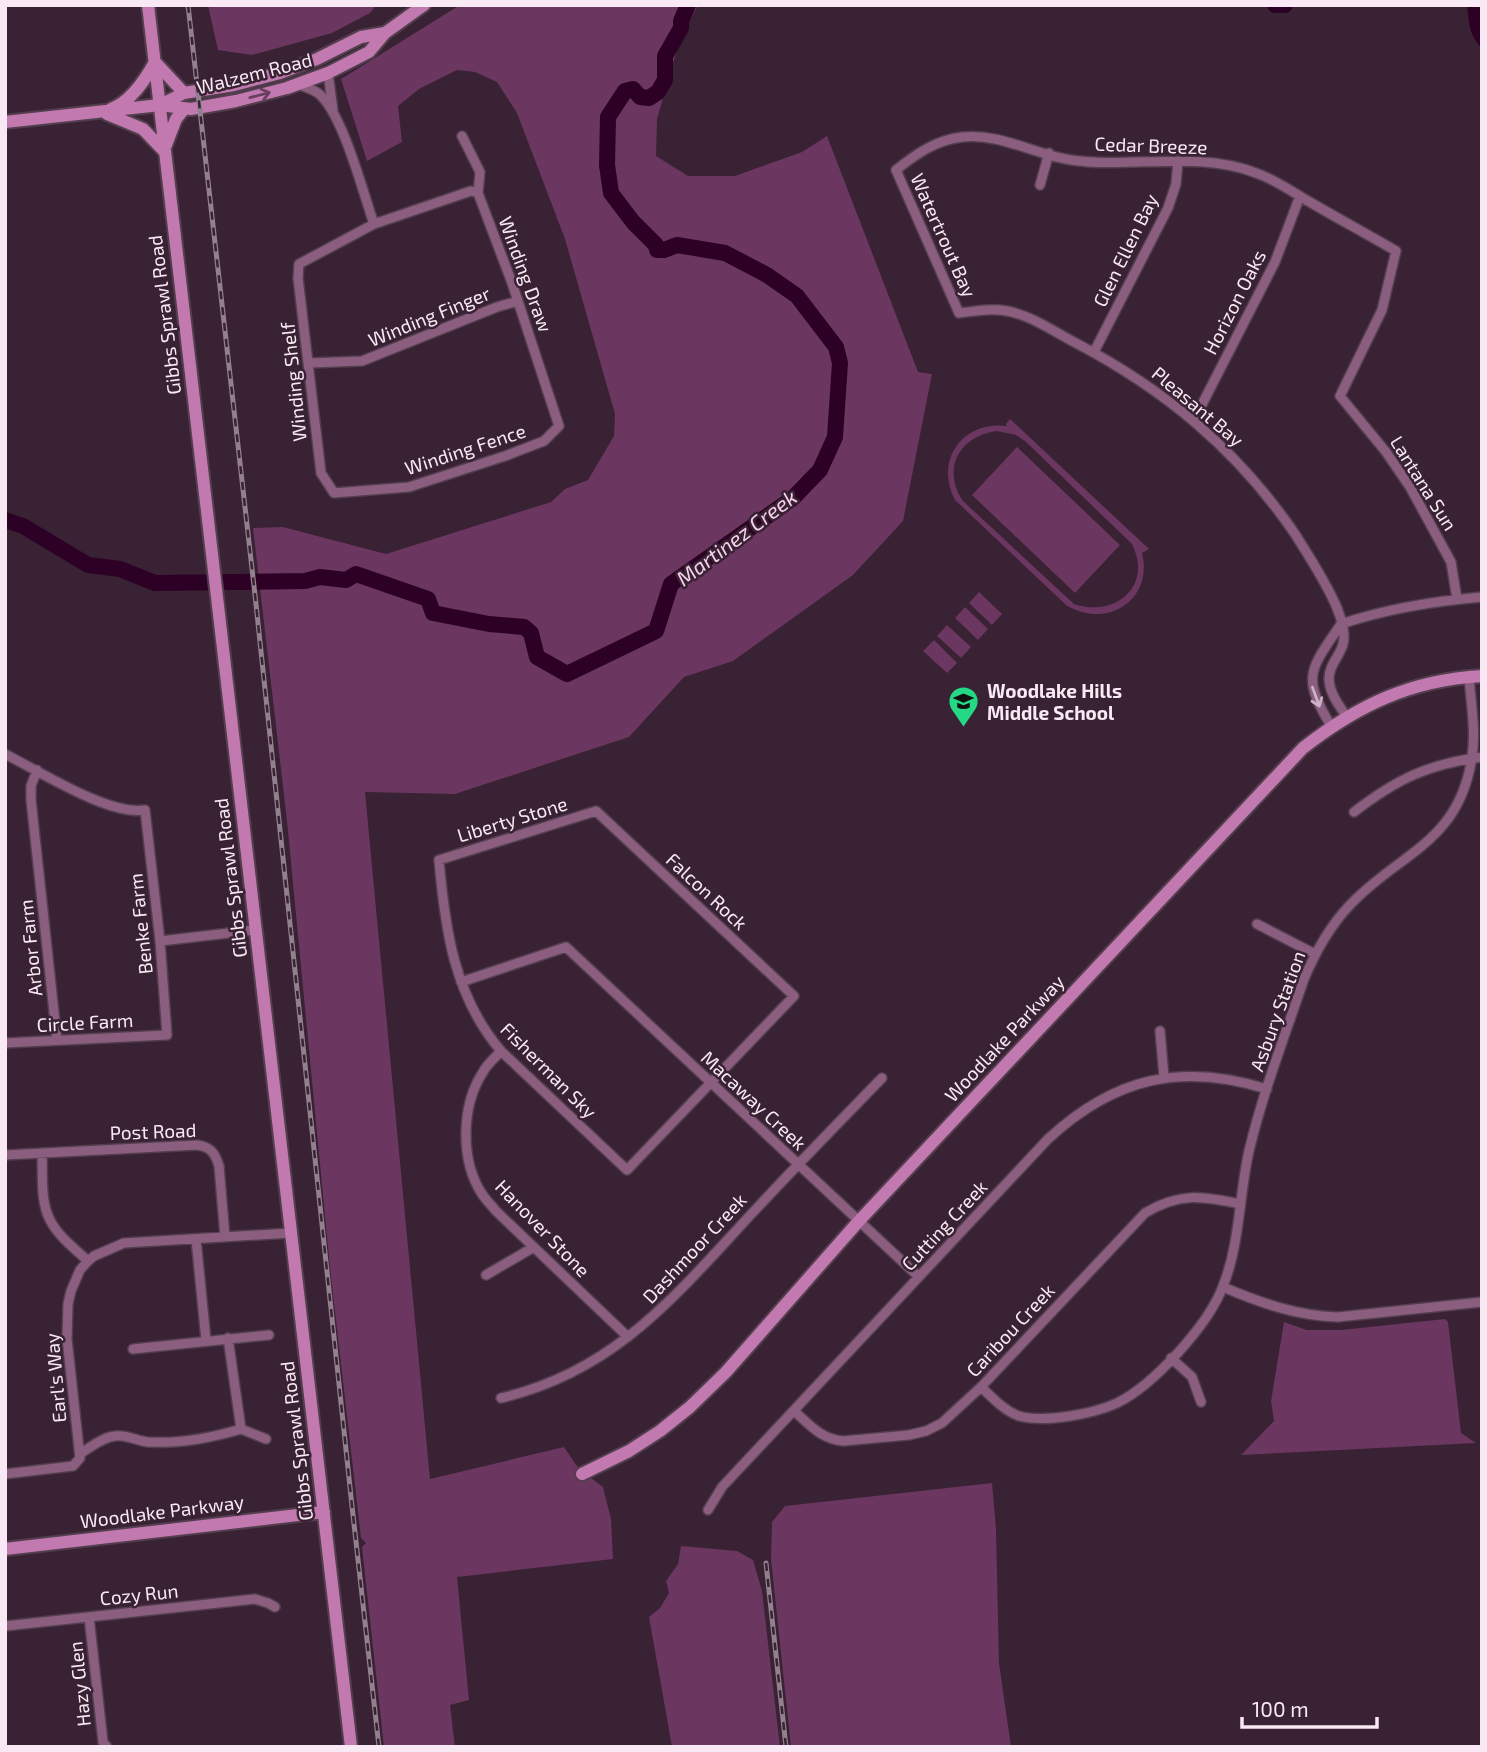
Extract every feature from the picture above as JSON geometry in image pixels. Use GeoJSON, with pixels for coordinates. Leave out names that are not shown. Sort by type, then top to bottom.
{"type":"FeatureCollection","features":[{"type":"Feature","properties":{"kind":"main road","name":"Gibbs Sprawl Road"},"geometry":{"type":"LineString","coordinates":[[148,5],[351,1747]]}},
{"type":"Feature","properties":{"kind":"main road","name":"Walzem Road"},"geometry":{"type":"LineString","coordinates":[[5,122],[160,105],[184,109],[236,101],[298,84],[328,73],[369,52],[385,33],[425,5]]}},
{"type":"Feature","properties":{"kind":"main road","name":"Walzem Road"},"geometry":{"type":"LineString","coordinates":[[160,105],[184,93],[260,79],[317,59],[361,37],[385,33]]}},
{"type":"Feature","properties":{"kind":"main road"},"geometry":{"type":"LineString","coordinates":[[100,112],[118,106],[134,92],[155,62],[184,93]]}},
{"type":"Feature","properties":{"kind":"main road"},"geometry":{"type":"LineString","coordinates":[[165,152],[171,129],[184,109]]}},
{"type":"Feature","properties":{"kind":"main road"},"geometry":{"type":"LineString","coordinates":[[100,112],[117,116],[143,129],[165,152]]}},
{"type":"Feature","properties":{"kind":"main road","name":"Woodlake Parkway"},"geometry":{"type":"LineString","coordinates":[[582,1474],[629,1451],[660,1431],[691,1407],[726,1372],[858,1222],[1303,748],[1346,716],[1399,691],[1446,679],[1475,676]]}},
{"type":"Feature","properties":{"kind":"main road","name":"Woodlake Parkway"},"geometry":{"type":"LineString","coordinates":[[5,1549],[324,1512]]}},
{"type":"Feature","properties":{"kind":"street"},"geometry":{"type":"LineString","coordinates":[[328,73],[334,116]]}},
{"type":"Feature","properties":{"kind":"street"},"geometry":{"type":"LineString","coordinates":[[298,84],[317,93],[334,116],[374,225],[471,191],[478,193]]}},
{"type":"Feature","properties":{"kind":"street","name":"Winding Draw"},"geometry":{"type":"LineString","coordinates":[[462,136],[480,172],[478,193],[518,301],[559,426]]}},
{"type":"Feature","properties":{"kind":"street","name":"Cedar Breeze"},"geometry":{"type":"LineString","coordinates":[[896,170],[916,154],[935,144],[958,137],[993,138],[1069,160],[1178,161],[1241,167],[1259,174],[1396,251],[1382,310],[1340,396]]}},
{"type":"Feature","properties":{"kind":"street"},"geometry":{"type":"LineString","coordinates":[[1040,185],[1049,153]]}},
{"type":"Feature","properties":{"kind":"street","name":"Glen Ellen Bay"},"geometry":{"type":"LineString","coordinates":[[1094,352],[1168,208],[1176,184],[1178,161]]}},
{"type":"Feature","properties":{"kind":"street","name":"Watertrout Bay"},"geometry":{"type":"LineString","coordinates":[[896,170],[959,313]]}},
{"type":"Feature","properties":{"kind":"street","name":"Horizon Oaks"},"geometry":{"type":"LineString","coordinates":[[1194,420],[1275,262],[1300,196]]}},
{"type":"Feature","properties":{"kind":"street","name":"Winding Shelf"},"geometry":{"type":"LineString","coordinates":[[334,493],[321,472],[298,278],[299,264],[374,225]]}},
{"type":"Feature","properties":{"kind":"street","name":"Winding Finger"},"geometry":{"type":"LineString","coordinates":[[309,363],[362,361],[518,301]]}},
{"type":"Feature","properties":{"kind":"street","name":"Pleasant Bay"},"geometry":{"type":"LineString","coordinates":[[959,313],[991,309],[1008,311],[1025,316],[1094,352],[1151,387],[1194,420],[1241,465],[1279,511],[1311,559],[1333,600],[1341,624],[1343,646],[1331,670]]}},
{"type":"Feature","properties":{"kind":"street","name":"Lantana Sun"},"geometry":{"type":"LineString","coordinates":[[1340,396],[1386,452],[1416,497],[1451,562],[1457,599]]}},
{"type":"Feature","properties":{"kind":"street","name":"Winding Fence"},"geometry":{"type":"LineString","coordinates":[[334,493],[409,487],[544,441],[559,426]]}},
{"type":"Feature","properties":{"kind":"street"},"geometry":{"type":"LineString","coordinates":[[1331,726],[1315,700],[1312,677],[1316,665],[1341,624],[1457,599],[1482,597]]}},
{"type":"Feature","properties":{"kind":"street"},"geometry":{"type":"LineString","coordinates":[[1316,665],[1331,670],[1329,678],[1333,695],[1346,716]]}},
{"type":"Feature","properties":{"kind":"street","name":"Asbury Station"},"geometry":{"type":"LineString","coordinates":[[981,1388],[1017,1415],[1035,1418],[1059,1417],[1094,1411],[1117,1403],[1137,1391],[1197,1330],[1213,1308],[1230,1264],[1249,1152],[1304,979],[1315,954],[1349,906],[1427,843],[1449,819],[1477,757],[1473,733],[1475,676]]}},
{"type":"Feature","properties":{"kind":"street"},"geometry":{"type":"LineString","coordinates":[[5,754],[37,770]]}},
{"type":"Feature","properties":{"kind":"street"},"geometry":{"type":"LineString","coordinates":[[1354,812],[1386,788],[1407,777],[1429,768],[1477,757]]}},
{"type":"Feature","properties":{"kind":"street","name":"Benke Farm"},"geometry":{"type":"LineString","coordinates":[[37,770],[111,806],[133,812],[145,810],[160,941],[167,1035]]}},
{"type":"Feature","properties":{"kind":"street","name":"Arbor Farm"},"geometry":{"type":"LineString","coordinates":[[37,770],[31,786],[31,800],[57,1040]]}},
{"type":"Feature","properties":{"kind":"street","name":"Liberty Stone"},"geometry":{"type":"LineString","coordinates":[[439,860],[596,811]]}},
{"type":"Feature","properties":{"kind":"street","name":"Falcon Rock"},"geometry":{"type":"LineString","coordinates":[[596,811],[794,996],[709,1083]]}},
{"type":"Feature","properties":{"kind":"street","name":"Fisherman Sky"},"geometry":{"type":"LineString","coordinates":[[439,860],[447,936],[461,982],[489,1036],[501,1051],[626,1170],[709,1083]]}},
{"type":"Feature","properties":{"kind":"street"},"geometry":{"type":"LineString","coordinates":[[1257,924],[1315,954]]}},
{"type":"Feature","properties":{"kind":"street"},"geometry":{"type":"LineString","coordinates":[[160,941],[256,930]]}},
{"type":"Feature","properties":{"kind":"street","name":"Macaway Creek"},"geometry":{"type":"LineString","coordinates":[[461,982],[566,947],[919,1277]]}},
{"type":"Feature","properties":{"kind":"street"},"geometry":{"type":"LineString","coordinates":[[1160,1031],[1164,1077]]}},
{"type":"Feature","properties":{"kind":"street","name":"Circle Farm"},"geometry":{"type":"LineString","coordinates":[[5,1044],[167,1035]]}},
{"type":"Feature","properties":{"kind":"street","name":"Hanover Stone"},"geometry":{"type":"LineString","coordinates":[[501,1051],[483,1070],[473,1090],[467,1113],[467,1140],[472,1173],[482,1194],[496,1211],[628,1337]]}},
{"type":"Feature","properties":{"kind":"street","name":"Cutting Creek"},"geometry":{"type":"LineString","coordinates":[[708,1510],[722,1488],[1067,1122],[1111,1094],[1164,1077],[1219,1077],[1267,1089]]}},
{"type":"Feature","properties":{"kind":"street","name":"Dashmoor Creek"},"geometry":{"type":"LineString","coordinates":[[501,1398],[542,1387],[585,1367],[664,1308],[882,1078]]}},
{"type":"Feature","properties":{"kind":"street","name":"Post Road"},"geometry":{"type":"LineString","coordinates":[[5,1155],[197,1145],[208,1147],[219,1166],[225,1237]]}},
{"type":"Feature","properties":{"kind":"street"},"geometry":{"type":"LineString","coordinates":[[42,1153],[44,1201],[50,1221],[64,1239],[88,1261],[94,1255],[124,1244],[291,1233]]}},
{"type":"Feature","properties":{"kind":"street","name":"Caribou Creek"},"geometry":{"type":"LineString","coordinates":[[794,1411],[821,1435],[832,1440],[909,1435],[926,1431],[942,1423],[981,1388],[1145,1213],[1172,1200],[1189,1197],[1205,1197],[1240,1205]]}},
{"type":"Feature","properties":{"kind":"street"},"geometry":{"type":"LineString","coordinates":[[196,1239],[206,1340]]}},
{"type":"Feature","properties":{"kind":"street"},"geometry":{"type":"LineString","coordinates":[[486,1275],[534,1247]]}},
{"type":"Feature","properties":{"kind":"street","name":"Earl's Way"},"geometry":{"type":"LineString","coordinates":[[81,1453],[67,1339],[71,1291],[80,1270],[88,1261]]}},
{"type":"Feature","properties":{"kind":"street"},"geometry":{"type":"LineString","coordinates":[[1223,1287],[1271,1306],[1317,1317],[1482,1302]]}},
{"type":"Feature","properties":{"kind":"street"},"geometry":{"type":"LineString","coordinates":[[134,1349],[269,1335]]}},
{"type":"Feature","properties":{"kind":"street"},"geometry":{"type":"LineString","coordinates":[[228,1338],[241,1429]]}},
{"type":"Feature","properties":{"kind":"street"},"geometry":{"type":"LineString","coordinates":[[1171,1358],[1192,1377],[1201,1402]]}},
{"type":"Feature","properties":{"kind":"street"},"geometry":{"type":"LineString","coordinates":[[5,1474],[73,1466],[81,1453],[103,1439],[116,1435],[147,1442],[164,1442],[207,1439],[241,1429],[266,1439]]}},
{"type":"Feature","properties":{"kind":"street","name":"Cozy Run"},"geometry":{"type":"LineString","coordinates":[[5,1626],[255,1599],[275,1607]]}},
{"type":"Feature","properties":{"kind":"street","name":"Hazy Glen"},"geometry":{"type":"LineString","coordinates":[[89,1617],[103,1742],[107,1747]]}},
{"type":"Feature","properties":{"kind":"shaded area"},"geometry":{"type":"Polygon","coordinates":[[[208,5],[376,5],[370,13],[332,33],[252,55],[218,50],[208,5]]]}},
{"type":"Feature","properties":{"kind":"shaded area"},"geometry":{"type":"Polygon","coordinates":[[[460,5],[698,5],[680,39],[657,119],[656,156],[688,176],[735,176],[802,152],[827,136],[918,372],[932,374],[903,521],[853,575],[733,661],[684,677],[629,737],[455,794],[365,792],[430,1479],[564,1447],[579,1469],[603,1487],[611,1519],[613,1559],[457,1577],[469,1700],[450,1705],[455,1747],[384,1747],[362,1547],[366,1543],[361,1538],[330,1268],[287,821],[253,528],[283,527],[386,554],[551,502],[565,489],[588,480],[614,436],[615,414],[565,239],[517,113],[497,82],[475,72],[457,70],[419,89],[398,106],[402,142],[367,161],[341,79],[460,5]]]}},
{"type":"Feature","properties":{"kind":"shaded area"},"geometry":{"type":"Polygon","coordinates":[[[1467,5],[1482,5],[1482,48],[1472,34],[1467,5]]]}},
{"type":"Feature","properties":{"kind":"shaded area"},"geometry":{"type":"Polygon","coordinates":[[[1010,419],[1149,549],[1142,553],[1144,570],[1141,584],[1134,597],[1124,606],[1111,612],[1096,614],[1081,612],[1066,605],[955,500],[949,485],[948,471],[957,446],[977,429],[1007,426],[1010,419]],[[997,431],[984,434],[964,447],[954,466],[957,489],[963,501],[1074,604],[1104,606],[1127,595],[1138,573],[1132,544],[1016,435],[997,431]]]}},
{"type":"Feature","properties":{"kind":"shaded area"},"geometry":{"type":"Polygon","coordinates":[[[1017,447],[1120,545],[1075,593],[972,495],[1017,447]]]}},
{"type":"Feature","properties":{"kind":"shaded area"},"geometry":{"type":"Polygon","coordinates":[[[979,592],[1002,614],[992,625],[969,603],[979,592]]]}},
{"type":"Feature","properties":{"kind":"shaded area"},"geometry":{"type":"Polygon","coordinates":[[[965,607],[988,629],[978,640],[955,618],[965,607]]]}},
{"type":"Feature","properties":{"kind":"shaded area"},"geometry":{"type":"Polygon","coordinates":[[[947,625],[971,647],[961,658],[937,636],[947,625]]]}},
{"type":"Feature","properties":{"kind":"shaded area"},"geometry":{"type":"Polygon","coordinates":[[[934,640],[957,663],[947,673],[923,651],[934,640]]]}},
{"type":"Feature","properties":{"kind":"shaded area"},"geometry":{"type":"Polygon","coordinates":[[[1445,1319],[1448,1322],[1461,1433],[1476,1443],[1241,1455],[1274,1421],[1271,1401],[1284,1322],[1307,1330],[1341,1330],[1445,1319]]]}},
{"type":"Feature","properties":{"kind":"shaded area"},"geometry":{"type":"Polygon","coordinates":[[[992,1483],[996,1529],[999,1663],[1011,1747],[791,1747],[771,1559],[772,1522],[785,1506],[992,1483]]]}},
{"type":"Feature","properties":{"kind":"shaded area"},"geometry":{"type":"Polygon","coordinates":[[[681,1546],[737,1551],[753,1560],[762,1591],[780,1747],[672,1747],[649,1617],[660,1608],[669,1593],[666,1581],[678,1564],[681,1546]]]}},
{"type":"Feature","properties":{"kind":"waterway","name":"Martinez Creek"},"geometry":{"type":"LineString","coordinates":[[5,520],[23,526],[88,565],[120,569],[155,583],[305,581],[320,577],[346,580],[356,574],[428,599],[433,613],[489,624],[524,627],[531,633],[537,657],[567,674],[656,631],[671,584],[793,498],[820,470],[835,437],[840,363],[836,347],[797,296],[767,275],[725,253],[677,245],[657,250],[656,245],[633,222],[611,193],[607,165],[608,117],[625,91],[633,89],[640,97],[649,98],[658,92],[665,80],[665,56],[681,28],[688,5]]}},
{"type":"Feature","properties":{"kind":"waterway","name":"Martinez Creek"},"geometry":{"type":"LineString","coordinates":[[1275,5],[1285,5]]}},
{"type":"Feature","properties":{"kind":"railway"},"geometry":{"type":"LineString","coordinates":[[188,5],[255,595],[379,1747]]}},
{"type":"Feature","properties":{"kind":"railway"},"geometry":{"type":"LineString","coordinates":[[766,1563],[786,1747]]}},
{"type":"Feature","properties":{"kind":"place","name":"Woodlake Hills Middle School"},"geometry":{"type":"Point","coordinates":[964,728]}}]}
